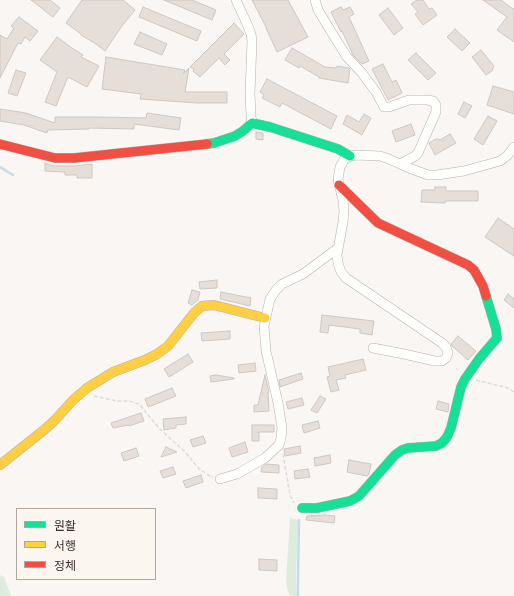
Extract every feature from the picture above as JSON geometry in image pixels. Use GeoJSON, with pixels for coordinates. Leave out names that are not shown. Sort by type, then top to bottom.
{"type":"FeatureCollection","features":[{"type":"Feature","properties":{"kind":"street"},"geometry":{"type":"LineString","coordinates":[[236,0],[251,34],[252,41],[250,94],[252,123]]}},
{"type":"Feature","properties":{"kind":"street"},"geometry":{"type":"LineString","coordinates":[[315,0],[318,10],[335,38],[376,92],[384,107],[409,100],[433,101],[436,105],[436,112],[418,153],[400,164]]}},
{"type":"Feature","properties":{"kind":"street"},"geometry":{"type":"LineString","coordinates":[[0,144],[55,158],[74,158],[214,143],[235,136],[252,123]]}},
{"type":"Feature","properties":{"kind":"street"},"geometry":{"type":"LineString","coordinates":[[252,123],[270,127],[338,149],[350,156]]}},
{"type":"Feature","properties":{"kind":"street"},"geometry":{"type":"LineString","coordinates":[[373,348],[435,361],[442,361],[446,358],[448,353],[446,347],[437,339],[346,278],[341,272],[337,255],[344,211],[338,180],[340,167],[344,160],[356,154],[380,156],[389,158],[428,175],[437,175],[453,173],[500,161],[508,155],[514,147]]}},
{"type":"Feature","properties":{"kind":"street"},"geometry":{"type":"LineString","coordinates":[[302,508],[317,508],[350,501],[359,496],[395,455],[402,450],[408,448],[436,446],[442,443],[447,437],[451,428],[461,388],[465,379],[479,359],[497,338],[496,329],[484,286],[474,270],[461,261],[396,232],[378,222],[339,185]]}},
{"type":"Feature","properties":{"kind":"street"},"geometry":{"type":"LineString","coordinates":[[220,479],[237,474],[258,462],[279,445],[282,438],[278,403],[266,351],[264,326],[270,299],[282,284],[307,271],[338,248]]}},
{"type":"Feature","properties":{"kind":"street"},"geometry":{"type":"LineString","coordinates":[[0,465],[44,430],[87,388],[113,372],[145,360],[168,346],[194,313],[202,306],[214,305],[265,318]]}},
{"type":"Feature","properties":{"kind":"path"},"geometry":{"type":"LineString","coordinates":[[465,379],[496,384],[508,388],[514,392]]}},
{"type":"Feature","properties":{"kind":"path"},"geometry":{"type":"LineString","coordinates":[[87,388],[94,396],[139,404],[159,428],[186,453],[199,469],[210,476],[220,479]]}},
{"type":"Feature","properties":{"kind":"path"},"geometry":{"type":"LineString","coordinates":[[279,445],[282,450],[290,495],[294,504],[302,508]]}},
{"type":"Feature","properties":{"kind":"green space"},"geometry":{"type":"Polygon","coordinates":[[[290,518],[298,520],[296,578],[297,596],[290,596],[286,583],[290,518]]]}},
{"type":"Feature","properties":{"kind":"green space"},"geometry":{"type":"Polygon","coordinates":[[[0,575],[4,577],[11,596],[0,596],[0,575]]]}},
{"type":"Feature","properties":{"kind":"building"},"geometry":{"type":"Polygon","coordinates":[[[31,0],[50,0],[60,8],[53,17],[31,0]]]}},
{"type":"Feature","properties":{"kind":"building"},"geometry":{"type":"Polygon","coordinates":[[[82,0],[123,0],[135,10],[105,51],[66,23],[82,0]]]}},
{"type":"Feature","properties":{"kind":"building"},"geometry":{"type":"Polygon","coordinates":[[[164,0],[192,0],[216,10],[212,20],[164,0]]]}},
{"type":"Feature","properties":{"kind":"building"},"geometry":{"type":"Polygon","coordinates":[[[252,0],[288,0],[308,37],[277,52],[252,0]]]}},
{"type":"Feature","properties":{"kind":"building"},"geometry":{"type":"Polygon","coordinates":[[[417,0],[423,0],[429,9],[432,8],[437,15],[423,25],[415,14],[418,12],[411,4],[417,0]]]}},
{"type":"Feature","properties":{"kind":"building"},"geometry":{"type":"Polygon","coordinates":[[[483,0],[501,0],[513,9],[514,8],[514,42],[497,30],[507,17],[483,0]]]}},
{"type":"Feature","properties":{"kind":"building"},"geometry":{"type":"Polygon","coordinates":[[[143,7],[201,31],[197,41],[139,17],[143,7]]]}},
{"type":"Feature","properties":{"kind":"building"},"geometry":{"type":"Polygon","coordinates":[[[341,7],[343,10],[350,7],[354,14],[349,17],[369,61],[362,64],[353,55],[342,31],[341,32],[331,12],[341,7]]]}},
{"type":"Feature","properties":{"kind":"building"},"geometry":{"type":"Polygon","coordinates":[[[388,8],[403,28],[394,35],[379,15],[388,8]]]}},
{"type":"Feature","properties":{"kind":"building"},"geometry":{"type":"Polygon","coordinates":[[[19,17],[38,31],[30,41],[25,37],[21,44],[18,43],[0,78],[0,35],[7,39],[14,28],[11,26],[19,17]]]}},
{"type":"Feature","properties":{"kind":"building"},"geometry":{"type":"Polygon","coordinates":[[[234,23],[244,34],[224,54],[230,60],[225,65],[219,58],[200,77],[193,71],[194,69],[190,67],[234,23]]]}},
{"type":"Feature","properties":{"kind":"building"},"geometry":{"type":"Polygon","coordinates":[[[455,29],[470,43],[462,51],[447,37],[455,29]]]}},
{"type":"Feature","properties":{"kind":"building"},"geometry":{"type":"Polygon","coordinates":[[[140,32],[167,44],[162,55],[134,44],[140,32]]]}},
{"type":"Feature","properties":{"kind":"building"},"geometry":{"type":"Polygon","coordinates":[[[57,37],[83,55],[81,57],[99,66],[87,87],[68,77],[56,106],[45,102],[57,72],[40,60],[57,37]]]}},
{"type":"Feature","properties":{"kind":"building"},"geometry":{"type":"Polygon","coordinates":[[[292,48],[325,67],[336,68],[337,66],[349,68],[348,83],[319,78],[300,66],[299,68],[285,60],[292,48]]]}},
{"type":"Feature","properties":{"kind":"building"},"geometry":{"type":"Polygon","coordinates":[[[481,50],[494,66],[492,71],[486,75],[472,57],[481,50]]]}},
{"type":"Feature","properties":{"kind":"building"},"geometry":{"type":"Polygon","coordinates":[[[416,53],[436,73],[428,80],[408,60],[416,53]]]}},
{"type":"Feature","properties":{"kind":"building"},"geometry":{"type":"Polygon","coordinates":[[[106,57],[185,70],[183,74],[189,68],[185,92],[227,92],[227,103],[197,103],[140,99],[141,94],[102,89],[106,57]]]}},
{"type":"Feature","properties":{"kind":"building"},"geometry":{"type":"Polygon","coordinates":[[[383,64],[392,82],[396,80],[402,93],[388,100],[372,69],[383,64]]]}},
{"type":"Feature","properties":{"kind":"building"},"geometry":{"type":"Polygon","coordinates":[[[16,70],[26,73],[17,96],[8,93],[16,70]]]}},
{"type":"Feature","properties":{"kind":"building"},"geometry":{"type":"Polygon","coordinates":[[[267,79],[337,116],[331,129],[282,103],[280,107],[262,98],[264,95],[260,92],[267,79]]]}},
{"type":"Feature","properties":{"kind":"building"},"geometry":{"type":"Polygon","coordinates":[[[493,86],[514,92],[514,114],[487,105],[493,86]]]}},
{"type":"Feature","properties":{"kind":"building"},"geometry":{"type":"Polygon","coordinates":[[[464,102],[472,106],[465,118],[458,114],[464,102]]]}},
{"type":"Feature","properties":{"kind":"building"},"geometry":{"type":"Polygon","coordinates":[[[0,109],[26,113],[55,123],[55,117],[146,118],[147,113],[181,118],[179,130],[134,124],[134,129],[89,128],[48,130],[47,133],[24,125],[0,121],[0,109]]]}},
{"type":"Feature","properties":{"kind":"building"},"geometry":{"type":"Polygon","coordinates":[[[364,114],[371,118],[362,135],[343,124],[347,115],[359,122],[364,114]]]}},
{"type":"Feature","properties":{"kind":"building"},"geometry":{"type":"Polygon","coordinates":[[[488,116],[497,121],[483,145],[474,139],[488,116]]]}},
{"type":"Feature","properties":{"kind":"building"},"geometry":{"type":"Polygon","coordinates":[[[411,124],[415,135],[396,142],[392,131],[411,124]]]}},
{"type":"Feature","properties":{"kind":"building"},"geometry":{"type":"Polygon","coordinates":[[[256,132],[263,133],[263,140],[256,139],[256,132]]]}},
{"type":"Feature","properties":{"kind":"building"},"geometry":{"type":"Polygon","coordinates":[[[450,134],[456,143],[435,155],[429,143],[436,139],[440,140],[450,134]]]}},
{"type":"Feature","properties":{"kind":"building"},"geometry":{"type":"Polygon","coordinates":[[[45,163],[55,166],[92,164],[92,178],[77,178],[77,175],[65,175],[65,172],[45,171],[45,163]]]}},
{"type":"Feature","properties":{"kind":"building"},"geometry":{"type":"Polygon","coordinates":[[[435,187],[446,187],[446,191],[478,191],[478,201],[445,201],[445,203],[421,202],[422,190],[435,190],[435,187]]]}},
{"type":"Feature","properties":{"kind":"building"},"geometry":{"type":"Polygon","coordinates":[[[498,218],[514,229],[514,256],[485,237],[498,218]]]}},
{"type":"Feature","properties":{"kind":"building"},"geometry":{"type":"Polygon","coordinates":[[[217,280],[217,288],[200,289],[199,282],[217,280]]]}},
{"type":"Feature","properties":{"kind":"building"},"geometry":{"type":"Polygon","coordinates":[[[192,290],[200,292],[198,300],[192,305],[188,303],[192,290]]]}},
{"type":"Feature","properties":{"kind":"building"},"geometry":{"type":"Polygon","coordinates":[[[221,292],[251,298],[250,306],[220,299],[221,292]]]}},
{"type":"Feature","properties":{"kind":"building"},"geometry":{"type":"Polygon","coordinates":[[[508,294],[514,299],[514,308],[504,300],[508,294]]]}},
{"type":"Feature","properties":{"kind":"building"},"geometry":{"type":"Polygon","coordinates":[[[322,315],[374,321],[372,335],[360,333],[360,329],[329,325],[328,333],[320,332],[322,315]]]}},
{"type":"Feature","properties":{"kind":"building"},"geometry":{"type":"Polygon","coordinates":[[[230,331],[230,339],[202,341],[201,333],[230,331]]]}},
{"type":"Feature","properties":{"kind":"building"},"geometry":{"type":"Polygon","coordinates":[[[458,336],[476,351],[468,360],[451,344],[458,336]]]}},
{"type":"Feature","properties":{"kind":"building"},"geometry":{"type":"Polygon","coordinates":[[[188,354],[193,362],[169,377],[164,369],[188,354]]]}},
{"type":"Feature","properties":{"kind":"building"},"geometry":{"type":"Polygon","coordinates":[[[363,359],[366,370],[345,375],[346,378],[336,380],[339,390],[331,392],[327,377],[330,376],[328,367],[363,359]]]}},
{"type":"Feature","properties":{"kind":"building"},"geometry":{"type":"Polygon","coordinates":[[[255,363],[256,371],[239,373],[238,365],[255,363]]]}},
{"type":"Feature","properties":{"kind":"building"},"geometry":{"type":"Polygon","coordinates":[[[301,373],[303,379],[280,387],[279,380],[301,373]]]}},
{"type":"Feature","properties":{"kind":"building"},"geometry":{"type":"Polygon","coordinates":[[[216,375],[234,379],[211,382],[210,376],[216,375]]]}},
{"type":"Feature","properties":{"kind":"building"},"geometry":{"type":"Polygon","coordinates":[[[265,375],[269,392],[269,411],[254,412],[254,405],[258,405],[265,375]]]}},
{"type":"Feature","properties":{"kind":"building"},"geometry":{"type":"Polygon","coordinates":[[[172,388],[176,396],[148,407],[145,399],[172,388]]]}},
{"type":"Feature","properties":{"kind":"building"},"geometry":{"type":"Polygon","coordinates":[[[320,396],[326,399],[317,413],[311,410],[320,396]]]}},
{"type":"Feature","properties":{"kind":"building"},"geometry":{"type":"Polygon","coordinates":[[[302,398],[304,405],[288,409],[286,402],[302,398]]]}},
{"type":"Feature","properties":{"kind":"building"},"geometry":{"type":"Polygon","coordinates":[[[438,401],[449,404],[448,412],[436,409],[438,401]]]}},
{"type":"Feature","properties":{"kind":"building"},"geometry":{"type":"Polygon","coordinates":[[[141,413],[144,421],[129,426],[113,428],[111,423],[141,413]]]}},
{"type":"Feature","properties":{"kind":"building"},"geometry":{"type":"Polygon","coordinates":[[[186,417],[186,424],[176,425],[176,428],[164,430],[163,419],[186,417]]]}},
{"type":"Feature","properties":{"kind":"building"},"geometry":{"type":"Polygon","coordinates":[[[318,421],[320,428],[304,433],[302,425],[318,421]]]}},
{"type":"Feature","properties":{"kind":"building"},"geometry":{"type":"Polygon","coordinates":[[[252,425],[274,425],[274,432],[259,432],[259,441],[252,441],[252,425]]]}},
{"type":"Feature","properties":{"kind":"building"},"geometry":{"type":"Polygon","coordinates":[[[203,436],[206,443],[193,447],[190,440],[203,436]]]}},
{"type":"Feature","properties":{"kind":"building"},"geometry":{"type":"Polygon","coordinates":[[[245,442],[248,452],[232,457],[229,448],[245,442]]]}},
{"type":"Feature","properties":{"kind":"building"},"geometry":{"type":"Polygon","coordinates":[[[300,446],[301,453],[285,456],[284,449],[300,446]]]}},
{"type":"Feature","properties":{"kind":"building"},"geometry":{"type":"Polygon","coordinates":[[[166,447],[177,452],[161,457],[166,447]]]}},
{"type":"Feature","properties":{"kind":"building"},"geometry":{"type":"Polygon","coordinates":[[[136,448],[139,456],[124,461],[121,453],[136,448]]]}},
{"type":"Feature","properties":{"kind":"building"},"geometry":{"type":"Polygon","coordinates":[[[330,455],[331,463],[315,466],[314,458],[330,455]]]}},
{"type":"Feature","properties":{"kind":"building"},"geometry":{"type":"Polygon","coordinates":[[[349,460],[371,464],[369,474],[367,476],[347,472],[349,460]]]}},
{"type":"Feature","properties":{"kind":"building"},"geometry":{"type":"Polygon","coordinates":[[[266,464],[279,465],[279,473],[261,472],[262,467],[266,464]]]}},
{"type":"Feature","properties":{"kind":"building"},"geometry":{"type":"Polygon","coordinates":[[[173,467],[176,474],[163,478],[160,471],[173,467]]]}},
{"type":"Feature","properties":{"kind":"building"},"geometry":{"type":"Polygon","coordinates":[[[308,469],[310,477],[295,479],[294,471],[308,469]]]}},
{"type":"Feature","properties":{"kind":"building"},"geometry":{"type":"Polygon","coordinates":[[[201,475],[203,482],[186,488],[183,481],[201,475]]]}},
{"type":"Feature","properties":{"kind":"building"},"geometry":{"type":"Polygon","coordinates":[[[258,488],[277,489],[277,499],[258,498],[258,488]]]}},
{"type":"Feature","properties":{"kind":"building"},"geometry":{"type":"Polygon","coordinates":[[[307,516],[335,516],[334,523],[306,520],[307,516]]]}},
{"type":"Feature","properties":{"kind":"building"},"geometry":{"type":"Polygon","coordinates":[[[259,559],[277,560],[277,571],[259,570],[259,559]]]}},
{"type":"Feature","properties":{"kind":"waterway"},"geometry":{"type":"LineString","coordinates":[[0,167],[13,175]]}},
{"type":"Feature","properties":{"kind":"waterway"},"geometry":{"type":"LineString","coordinates":[[298,596],[299,520]]}},
{"type":"Feature","properties":{"kind":"traffic: fast"},"geometry":{"type":"LineString","coordinates":[[207,144],[235,136],[252,123],[270,127],[338,149],[350,156]]}},
{"type":"Feature","properties":{"kind":"traffic: fast"},"geometry":{"type":"LineString","coordinates":[[302,508],[317,508],[350,501],[359,496],[395,455],[402,450],[408,448],[436,446],[442,443],[447,437],[451,428],[461,387],[465,379],[479,359],[497,338],[496,329],[486,296]]}},
{"type":"Feature","properties":{"kind":"traffic: slow"},"geometry":{"type":"LineString","coordinates":[[0,465],[44,430],[87,388],[113,372],[145,360],[168,346],[194,313],[202,306],[214,305],[265,318]]}},
{"type":"Feature","properties":{"kind":"traffic: jam"},"geometry":{"type":"LineString","coordinates":[[0,144],[55,158],[74,158],[207,144]]}},
{"type":"Feature","properties":{"kind":"traffic: jam"},"geometry":{"type":"LineString","coordinates":[[339,185],[378,223],[468,265],[474,270],[483,286],[486,296]]}}]}
